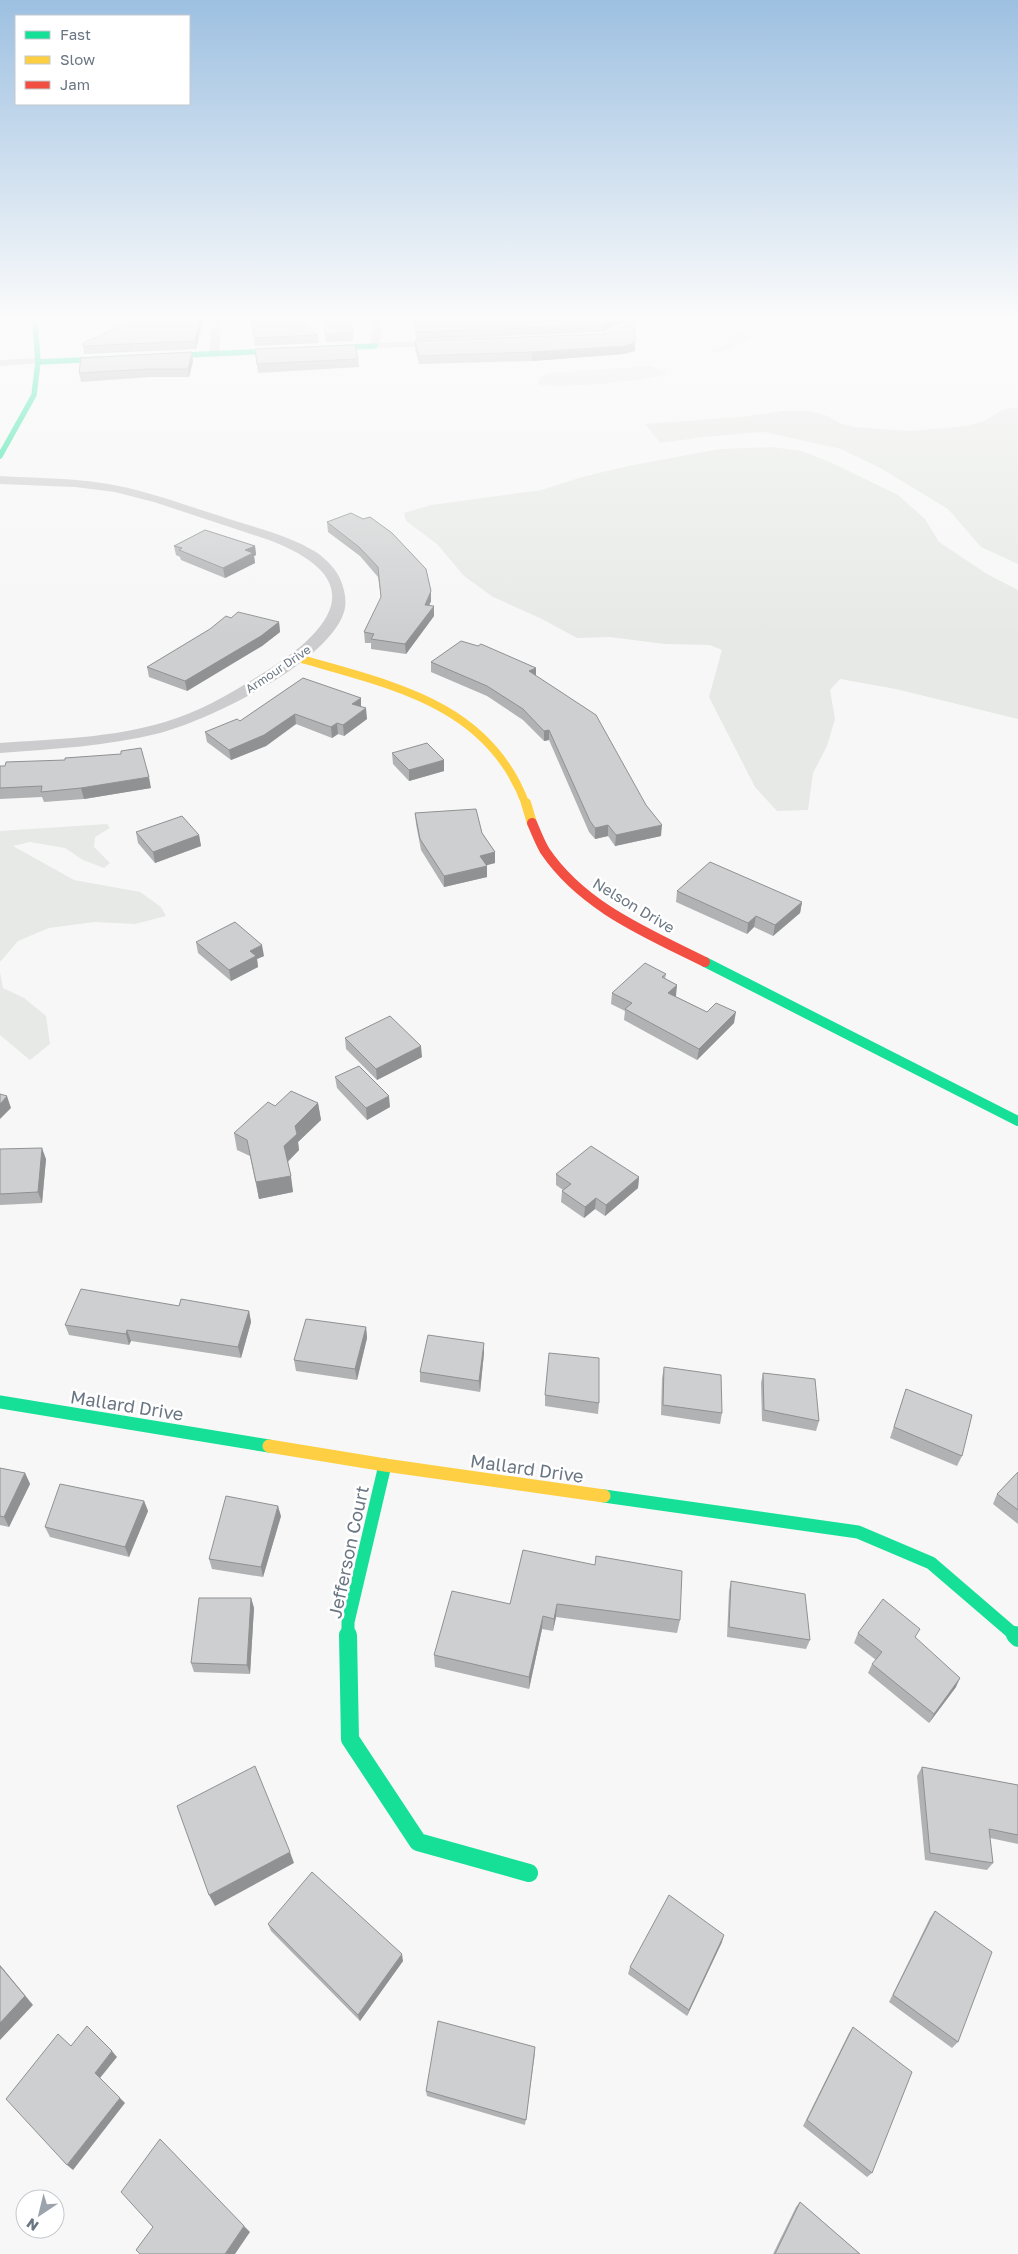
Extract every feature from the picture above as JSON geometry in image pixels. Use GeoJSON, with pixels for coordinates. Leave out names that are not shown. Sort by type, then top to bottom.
{"type":"FeatureCollection","features":[{"type":"Feature","properties":{"kind":"street"},"geometry":{"type":"LineString","coordinates":[[0,456],[17,425]]}},
{"type":"Feature","properties":{"kind":"street","name":"Armour Drive"},"geometry":{"type":"LineString","coordinates":[[0,480],[82,484],[114,488],[281,540],[311,555],[325,568],[336,582],[340,599],[339,606],[327,630],[298,658],[226,702],[171,725],[129,735],[90,741],[0,748]]}},
{"type":"Feature","properties":{"kind":"street","name":"Nelson Drive"},"geometry":{"type":"LineString","coordinates":[[298,658],[417,697],[452,714],[479,733],[492,745],[513,774],[523,796],[537,837],[546,853],[560,871],[595,901],[637,927],[1018,1121]]}},
{"type":"Feature","properties":{"kind":"street","name":"Mallard Drive"},"geometry":{"type":"LineString","coordinates":[[0,1402],[385,1465],[858,1532],[931,1563],[1018,1638]]}},
{"type":"Feature","properties":{"kind":"street","name":"Jefferson Court"},"geometry":{"type":"LineString","coordinates":[[385,1465],[348,1622],[350,1739],[418,1842],[529,1873]]}},
{"type":"Feature","properties":{"kind":"shaded area"},"geometry":{"type":"Polygon","coordinates":[[[646,425],[847,425],[909,431],[967,426],[1018,425],[1018,564],[981,547],[948,509],[882,469],[841,449],[764,432],[660,443],[646,425]]]}},
{"type":"Feature","properties":{"kind":"shaded area"},"geometry":{"type":"Polygon","coordinates":[[[772,447],[802,451],[830,462],[898,495],[925,519],[939,542],[987,574],[1018,590],[1018,719],[896,689],[840,679],[830,690],[835,719],[827,746],[813,773],[808,810],[777,811],[755,787],[709,697],[722,650],[710,645],[665,644],[610,637],[577,638],[540,618],[493,597],[464,576],[437,544],[406,521],[404,513],[431,505],[541,490],[582,477],[628,466],[719,449],[772,447]]]}},
{"type":"Feature","properties":{"kind":"shaded area"},"geometry":{"type":"Polygon","coordinates":[[[107,824],[110,828],[95,837],[94,847],[110,863],[104,868],[83,860],[65,848],[30,842],[13,846],[74,880],[140,892],[161,907],[166,916],[135,924],[94,922],[49,928],[18,941],[0,962],[0,831],[107,824]]]}},
{"type":"Feature","properties":{"kind":"shaded area"},"geometry":{"type":"Polygon","coordinates":[[[0,972],[3,988],[24,998],[46,1016],[50,1044],[30,1060],[0,1035],[0,972]]]}},
{"type":"Feature","properties":{"kind":"building"},"geometry":{"type":"Polygon","coordinates":[[[351,513],[363,519],[370,517],[392,533],[426,569],[431,591],[425,605],[434,606],[405,644],[371,639],[374,634],[364,632],[381,597],[378,567],[359,547],[327,522],[351,513]]]}},
{"type":"Feature","properties":{"kind":"building"},"geometry":{"type":"Polygon","coordinates":[[[205,530],[255,546],[245,550],[253,553],[223,568],[179,550],[182,548],[174,546],[205,530]]]}},
{"type":"Feature","properties":{"kind":"building"},"geometry":{"type":"Polygon","coordinates":[[[238,612],[279,622],[261,636],[185,681],[147,667],[210,629],[226,616],[231,618],[238,612]]]}},
{"type":"Feature","properties":{"kind":"building"},"geometry":{"type":"Polygon","coordinates":[[[461,641],[478,646],[481,644],[536,668],[529,671],[596,715],[646,805],[662,825],[616,835],[608,825],[595,828],[590,821],[549,730],[544,731],[523,709],[487,686],[431,662],[461,641]]]}},
{"type":"Feature","properties":{"kind":"building"},"geometry":{"type":"Polygon","coordinates":[[[303,678],[361,698],[352,704],[366,708],[343,725],[337,723],[331,727],[295,714],[264,735],[229,750],[205,732],[237,719],[240,721],[303,678]]]}},
{"type":"Feature","properties":{"kind":"building"},"geometry":{"type":"Polygon","coordinates":[[[427,743],[444,760],[409,770],[392,753],[427,743]]]}},
{"type":"Feature","properties":{"kind":"building"},"geometry":{"type":"Polygon","coordinates":[[[141,748],[149,777],[81,788],[41,792],[42,786],[0,788],[0,766],[5,766],[6,762],[65,760],[65,758],[121,754],[121,751],[141,748]]]}},
{"type":"Feature","properties":{"kind":"building"},"geometry":{"type":"Polygon","coordinates":[[[476,809],[482,833],[495,852],[480,856],[487,866],[444,876],[420,839],[415,813],[476,809]]]}},
{"type":"Feature","properties":{"kind":"building"},"geometry":{"type":"Polygon","coordinates":[[[182,816],[199,835],[153,852],[136,832],[182,816]]]}},
{"type":"Feature","properties":{"kind":"building"},"geometry":{"type":"Polygon","coordinates":[[[710,862],[802,902],[775,925],[756,916],[748,923],[677,891],[710,862]]]}},
{"type":"Feature","properties":{"kind":"building"},"geometry":{"type":"Polygon","coordinates":[[[235,922],[262,945],[250,951],[256,956],[229,970],[196,942],[235,922]]]}},
{"type":"Feature","properties":{"kind":"building"},"geometry":{"type":"Polygon","coordinates":[[[645,963],[666,974],[662,977],[677,985],[668,993],[707,1012],[716,1003],[736,1012],[699,1049],[625,1009],[632,1003],[612,993],[645,963]]]}},
{"type":"Feature","properties":{"kind":"building"},"geometry":{"type":"Polygon","coordinates":[[[390,1016],[421,1046],[376,1069],[345,1038],[390,1016]]]}},
{"type":"Feature","properties":{"kind":"building"},"geometry":{"type":"Polygon","coordinates":[[[359,1066],[389,1096],[366,1108],[335,1077],[359,1066]]]}},
{"type":"Feature","properties":{"kind":"building"},"geometry":{"type":"Polygon","coordinates":[[[291,1091],[318,1103],[295,1126],[297,1134],[284,1146],[291,1176],[256,1182],[247,1140],[234,1133],[268,1102],[275,1106],[291,1091]]]}},
{"type":"Feature","properties":{"kind":"building"},"geometry":{"type":"Polygon","coordinates":[[[0,1094],[7,1096],[0,1104],[0,1094]]]}},
{"type":"Feature","properties":{"kind":"building"},"geometry":{"type":"Polygon","coordinates":[[[591,1146],[639,1177],[606,1205],[596,1198],[585,1207],[562,1191],[571,1184],[556,1174],[591,1146]]]}},
{"type":"Feature","properties":{"kind":"building"},"geometry":{"type":"Polygon","coordinates":[[[42,1148],[38,1192],[0,1194],[0,1149],[42,1148]]]}},
{"type":"Feature","properties":{"kind":"building"},"geometry":{"type":"Polygon","coordinates":[[[81,1289],[179,1306],[181,1299],[249,1311],[238,1347],[127,1330],[126,1334],[65,1325],[81,1289]]]}},
{"type":"Feature","properties":{"kind":"building"},"geometry":{"type":"Polygon","coordinates":[[[306,1319],[366,1327],[355,1369],[294,1360],[306,1319]]]}},
{"type":"Feature","properties":{"kind":"building"},"geometry":{"type":"Polygon","coordinates":[[[428,1335],[484,1343],[479,1381],[420,1372],[428,1335]]]}},
{"type":"Feature","properties":{"kind":"building"},"geometry":{"type":"Polygon","coordinates":[[[549,1353],[599,1358],[599,1403],[545,1395],[549,1353]]]}},
{"type":"Feature","properties":{"kind":"building"},"geometry":{"type":"Polygon","coordinates":[[[664,1367],[721,1375],[722,1413],[663,1405],[664,1367]]]}},
{"type":"Feature","properties":{"kind":"building"},"geometry":{"type":"Polygon","coordinates":[[[763,1373],[815,1379],[819,1421],[764,1410],[763,1373]]]}},
{"type":"Feature","properties":{"kind":"building"},"geometry":{"type":"Polygon","coordinates":[[[906,1389],[972,1415],[962,1456],[894,1427],[906,1389]]]}},
{"type":"Feature","properties":{"kind":"building"},"geometry":{"type":"Polygon","coordinates":[[[0,1468],[25,1473],[4,1517],[0,1516],[0,1468]]]}},
{"type":"Feature","properties":{"kind":"building"},"geometry":{"type":"Polygon","coordinates":[[[1018,1472],[1018,1510],[997,1494],[1018,1472]]]}},
{"type":"Feature","properties":{"kind":"building"},"geometry":{"type":"Polygon","coordinates":[[[60,1484],[144,1501],[125,1547],[45,1527],[60,1484]]]}},
{"type":"Feature","properties":{"kind":"building"},"geometry":{"type":"Polygon","coordinates":[[[226,1496],[278,1506],[261,1567],[209,1559],[226,1496]]]}},
{"type":"Feature","properties":{"kind":"building"},"geometry":{"type":"Polygon","coordinates":[[[523,1550],[595,1565],[596,1556],[682,1571],[680,1620],[557,1604],[554,1619],[543,1616],[529,1677],[434,1655],[452,1591],[510,1604],[523,1550]]]}},
{"type":"Feature","properties":{"kind":"building"},"geometry":{"type":"Polygon","coordinates":[[[731,1581],[805,1594],[810,1640],[729,1627],[731,1581]]]}},
{"type":"Feature","properties":{"kind":"building"},"geometry":{"type":"Polygon","coordinates":[[[199,1598],[251,1598],[247,1665],[191,1663],[199,1598]]]}},
{"type":"Feature","properties":{"kind":"building"},"geometry":{"type":"Polygon","coordinates":[[[883,1599],[920,1629],[915,1637],[960,1678],[934,1714],[872,1664],[882,1652],[858,1633],[883,1599]]]}},
{"type":"Feature","properties":{"kind":"building"},"geometry":{"type":"Polygon","coordinates":[[[255,1766],[290,1852],[209,1895],[177,1806],[255,1766]]]}},
{"type":"Feature","properties":{"kind":"building"},"geometry":{"type":"Polygon","coordinates":[[[922,1767],[1018,1785],[1018,1835],[989,1829],[993,1863],[930,1853],[922,1767]]]}},
{"type":"Feature","properties":{"kind":"building"},"geometry":{"type":"Polygon","coordinates":[[[312,1872],[402,1954],[358,2015],[268,1924],[312,1872]]]}},
{"type":"Feature","properties":{"kind":"building"},"geometry":{"type":"Polygon","coordinates":[[[669,1895],[724,1935],[689,2010],[630,1967],[669,1895]]]}},
{"type":"Feature","properties":{"kind":"building"},"geometry":{"type":"Polygon","coordinates":[[[935,1911],[992,1952],[958,2042],[893,1995],[935,1911]]]}},
{"type":"Feature","properties":{"kind":"building"},"geometry":{"type":"Polygon","coordinates":[[[0,1966],[25,1996],[0,2023],[0,1966]]]}},
{"type":"Feature","properties":{"kind":"building"},"geometry":{"type":"Polygon","coordinates":[[[438,2021],[535,2047],[526,2120],[426,2091],[438,2021]]]}},
{"type":"Feature","properties":{"kind":"building"},"geometry":{"type":"Polygon","coordinates":[[[87,2026],[112,2051],[95,2073],[120,2098],[67,2165],[6,2099],[58,2034],[71,2046],[87,2026]]]}},
{"type":"Feature","properties":{"kind":"building"},"geometry":{"type":"Polygon","coordinates":[[[853,2027],[912,2072],[872,2173],[807,2120],[853,2027]]]}},
{"type":"Feature","properties":{"kind":"building"},"geometry":{"type":"Polygon","coordinates":[[[160,2139],[244,2226],[225,2254],[140,2254],[136,2250],[153,2227],[121,2192],[160,2139]]]}},
{"type":"Feature","properties":{"kind":"building"},"geometry":{"type":"Polygon","coordinates":[[[800,2202],[860,2254],[775,2254],[800,2202]]]}},
{"type":"Feature","properties":{"kind":"traffic: fast"},"geometry":{"type":"LineString","coordinates":[[0,456],[17,425]]}},
{"type":"Feature","properties":{"kind":"traffic: fast"},"geometry":{"type":"LineString","coordinates":[[705,962],[1018,1121]]}},
{"type":"Feature","properties":{"kind":"traffic: fast"},"geometry":{"type":"LineString","coordinates":[[0,1402],[269,1446]]}},
{"type":"Feature","properties":{"kind":"traffic: fast"},"geometry":{"type":"LineString","coordinates":[[385,1465],[348,1622],[350,1739],[418,1842],[529,1873]]}},
{"type":"Feature","properties":{"kind":"traffic: fast"},"geometry":{"type":"LineString","coordinates":[[604,1496],[858,1532],[931,1563],[1018,1638]]}},
{"type":"Feature","properties":{"kind":"traffic: slow"},"geometry":{"type":"LineString","coordinates":[[298,658],[402,690],[427,700],[473,728],[493,746],[512,773],[532,823]]}},
{"type":"Feature","properties":{"kind":"traffic: slow"},"geometry":{"type":"LineString","coordinates":[[269,1446],[385,1465],[604,1496]]}},
{"type":"Feature","properties":{"kind":"traffic: jam"},"geometry":{"type":"LineString","coordinates":[[532,823],[544,849],[560,871],[581,891],[629,923],[705,962]]}}]}
